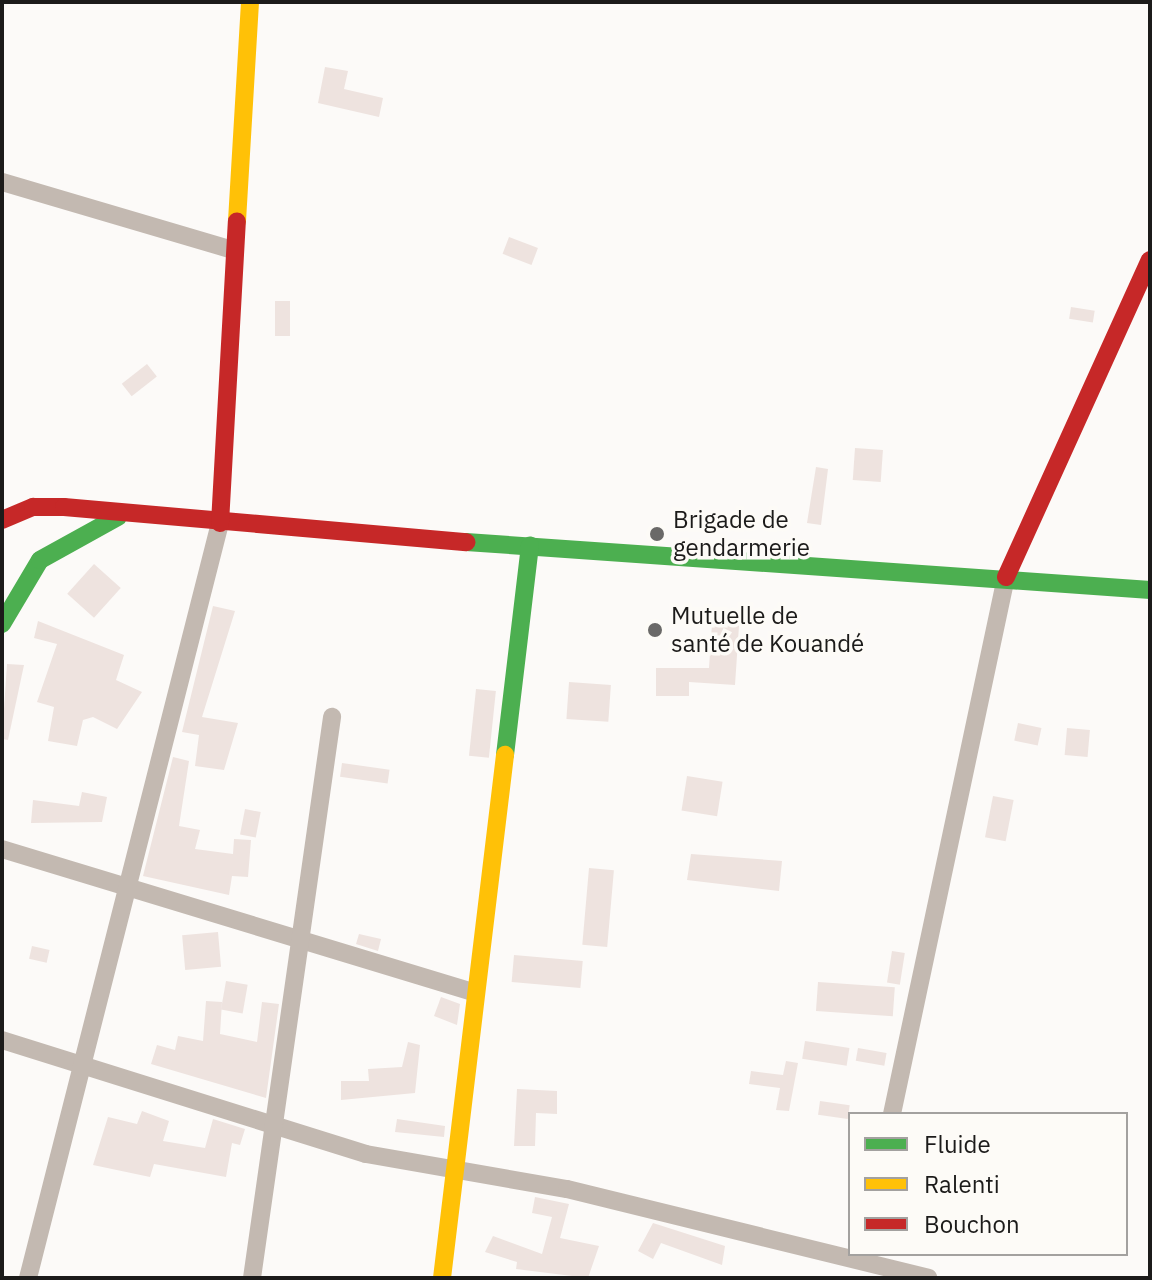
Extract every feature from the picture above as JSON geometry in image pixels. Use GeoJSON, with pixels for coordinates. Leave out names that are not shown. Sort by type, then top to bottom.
{"type":"FeatureCollection","features":[{"type":"Feature","properties":{"kind":"main road"},"geometry":{"type":"LineString","coordinates":[[220,523],[233,250],[250,2]]}},
{"type":"Feature","properties":{"kind":"main road"},"geometry":{"type":"LineString","coordinates":[[1006,577],[1150,260]]}},
{"type":"Feature","properties":{"kind":"main road"},"geometry":{"type":"LineString","coordinates":[[2,520],[33,507],[118,517],[1006,577],[1150,590]]}},
{"type":"Feature","properties":{"kind":"main road"},"geometry":{"type":"LineString","coordinates":[[2,624],[40,560],[118,517]]}},
{"type":"Feature","properties":{"kind":"main road"},"geometry":{"type":"LineString","coordinates":[[442,1278],[530,545]]}},
{"type":"Feature","properties":{"kind":"street"},"geometry":{"type":"LineString","coordinates":[[2,182],[233,250]]}},
{"type":"Feature","properties":{"kind":"street"},"geometry":{"type":"LineString","coordinates":[[28,1278],[220,523]]}},
{"type":"Feature","properties":{"kind":"street"},"geometry":{"type":"LineString","coordinates":[[892,1112],[1006,577]]}},
{"type":"Feature","properties":{"kind":"street"},"geometry":{"type":"LineString","coordinates":[[252,1278],[332,717]]}},
{"type":"Feature","properties":{"kind":"street"},"geometry":{"type":"LineString","coordinates":[[2,849],[476,993]]}},
{"type":"Feature","properties":{"kind":"street"},"geometry":{"type":"LineString","coordinates":[[2,1040],[272,1126],[455,1169],[567,1189],[862,1266],[928,1278]]}},
{"type":"Feature","properties":{"kind":"building"},"geometry":{"type":"Polygon","coordinates":[[[325,67],[348,71],[344,89],[383,98],[379,117],[318,103],[325,67]]]}},
{"type":"Feature","properties":{"kind":"building"},"geometry":{"type":"Polygon","coordinates":[[[509,237],[538,248],[531,265],[503,254],[509,237]]]}},
{"type":"Feature","properties":{"kind":"building"},"geometry":{"type":"Polygon","coordinates":[[[275,301],[290,301],[290,336],[275,336],[275,301]]]}},
{"type":"Feature","properties":{"kind":"building"},"geometry":{"type":"Polygon","coordinates":[[[1071,307],[1095,311],[1093,323],[1069,319],[1071,307]]]}},
{"type":"Feature","properties":{"kind":"building"},"geometry":{"type":"Polygon","coordinates":[[[147,364],[157,377],[132,396],[122,384],[147,364]]]}},
{"type":"Feature","properties":{"kind":"building"},"geometry":{"type":"Polygon","coordinates":[[[855,448],[883,450],[881,482],[853,480],[855,448]]]}},
{"type":"Feature","properties":{"kind":"building"},"geometry":{"type":"Polygon","coordinates":[[[816,467],[828,469],[821,525],[807,523],[816,467]]]}},
{"type":"Feature","properties":{"kind":"building"},"geometry":{"type":"Polygon","coordinates":[[[94,564],[121,588],[94,618],[67,594],[94,564]]]}},
{"type":"Feature","properties":{"kind":"building"},"geometry":{"type":"Polygon","coordinates":[[[213,606],[235,611],[202,717],[238,723],[224,770],[195,766],[199,735],[182,732],[213,606]]]}},
{"type":"Feature","properties":{"kind":"building"},"geometry":{"type":"Polygon","coordinates":[[[713,609],[740,611],[735,685],[689,682],[689,696],[656,696],[656,668],[709,668],[713,609]]]}},
{"type":"Feature","properties":{"kind":"building"},"geometry":{"type":"Polygon","coordinates":[[[38,621],[124,655],[116,680],[142,692],[117,729],[93,717],[83,720],[77,746],[48,741],[54,707],[37,702],[57,644],[34,638],[38,621]]]}},
{"type":"Feature","properties":{"kind":"building"},"geometry":{"type":"Polygon","coordinates":[[[7,664],[24,665],[8,740],[2,739],[7,664]]]}},
{"type":"Feature","properties":{"kind":"building"},"geometry":{"type":"Polygon","coordinates":[[[569,682],[611,685],[608,722],[566,719],[569,682]]]}},
{"type":"Feature","properties":{"kind":"building"},"geometry":{"type":"Polygon","coordinates":[[[476,689],[496,691],[489,758],[469,756],[476,689]]]}},
{"type":"Feature","properties":{"kind":"building"},"geometry":{"type":"Polygon","coordinates":[[[1018,723],[1041,728],[1038,746],[1014,741],[1018,723]]]}},
{"type":"Feature","properties":{"kind":"building"},"geometry":{"type":"Polygon","coordinates":[[[1067,728],[1090,730],[1088,757],[1065,755],[1067,728]]]}},
{"type":"Feature","properties":{"kind":"building"},"geometry":{"type":"Polygon","coordinates":[[[173,757],[189,761],[179,826],[200,830],[195,849],[233,854],[234,839],[251,840],[248,877],[232,876],[229,895],[143,876],[173,757]]]}},
{"type":"Feature","properties":{"kind":"building"},"geometry":{"type":"Polygon","coordinates":[[[342,763],[390,770],[388,784],[340,777],[342,763]]]}},
{"type":"Feature","properties":{"kind":"building"},"geometry":{"type":"Polygon","coordinates":[[[687,776],[723,782],[717,816],[682,811],[687,776]]]}},
{"type":"Feature","properties":{"kind":"building"},"geometry":{"type":"Polygon","coordinates":[[[82,792],[107,797],[102,822],[31,823],[33,800],[79,806],[82,792]]]}},
{"type":"Feature","properties":{"kind":"building"},"geometry":{"type":"Polygon","coordinates":[[[993,796],[1014,800],[1006,841],[985,837],[993,796]]]}},
{"type":"Feature","properties":{"kind":"building"},"geometry":{"type":"Polygon","coordinates":[[[245,809],[261,812],[256,838],[240,835],[245,809]]]}},
{"type":"Feature","properties":{"kind":"building"},"geometry":{"type":"Polygon","coordinates":[[[691,854],[782,861],[779,891],[687,880],[691,854]]]}},
{"type":"Feature","properties":{"kind":"building"},"geometry":{"type":"Polygon","coordinates":[[[589,868],[614,870],[607,947],[582,945],[589,868]]]}},
{"type":"Feature","properties":{"kind":"building"},"geometry":{"type":"Polygon","coordinates":[[[218,932],[221,967],[185,970],[182,935],[218,932]]]}},
{"type":"Feature","properties":{"kind":"building"},"geometry":{"type":"Polygon","coordinates":[[[359,934],[381,939],[378,951],[356,944],[359,934]]]}},
{"type":"Feature","properties":{"kind":"building"},"geometry":{"type":"Polygon","coordinates":[[[32,946],[50,950],[47,963],[29,959],[32,946]]]}},
{"type":"Feature","properties":{"kind":"building"},"geometry":{"type":"Polygon","coordinates":[[[892,951],[905,953],[900,985],[887,983],[892,951]]]}},
{"type":"Feature","properties":{"kind":"building"},"geometry":{"type":"Polygon","coordinates":[[[514,955],[583,961],[580,988],[512,982],[514,955]]]}},
{"type":"Feature","properties":{"kind":"building"},"geometry":{"type":"Polygon","coordinates":[[[226,981],[248,985],[243,1013],[221,1010],[226,981]]]}},
{"type":"Feature","properties":{"kind":"building"},"geometry":{"type":"Polygon","coordinates":[[[818,982],[895,987],[893,1016],[816,1011],[818,982]]]}},
{"type":"Feature","properties":{"kind":"building"},"geometry":{"type":"Polygon","coordinates":[[[441,997],[460,1004],[457,1025],[434,1016],[441,997]]]}},
{"type":"Feature","properties":{"kind":"building"},"geometry":{"type":"Polygon","coordinates":[[[206,1001],[222,1002],[220,1034],[257,1042],[262,1002],[279,1004],[266,1098],[151,1064],[157,1045],[175,1050],[178,1036],[203,1041],[206,1001]]]}},
{"type":"Feature","properties":{"kind":"building"},"geometry":{"type":"Polygon","coordinates":[[[805,1041],[849,1048],[847,1066],[802,1059],[805,1041]]]}},
{"type":"Feature","properties":{"kind":"building"},"geometry":{"type":"Polygon","coordinates":[[[408,1042],[420,1045],[415,1093],[341,1100],[341,1081],[369,1081],[368,1069],[402,1067],[408,1042]]]}},
{"type":"Feature","properties":{"kind":"building"},"geometry":{"type":"Polygon","coordinates":[[[858,1048],[887,1053],[884,1066],[856,1061],[858,1048]]]}},
{"type":"Feature","properties":{"kind":"building"},"geometry":{"type":"Polygon","coordinates":[[[786,1061],[798,1063],[789,1111],[776,1110],[780,1088],[749,1084],[751,1071],[783,1075],[786,1061]]]}},
{"type":"Feature","properties":{"kind":"building"},"geometry":{"type":"Polygon","coordinates":[[[517,1089],[557,1091],[557,1114],[536,1113],[535,1146],[514,1146],[517,1089]]]}},
{"type":"Feature","properties":{"kind":"building"},"geometry":{"type":"Polygon","coordinates":[[[820,1101],[850,1105],[848,1119],[818,1115],[820,1101]]]}},
{"type":"Feature","properties":{"kind":"building"},"geometry":{"type":"Polygon","coordinates":[[[142,1111],[169,1121],[163,1141],[205,1148],[213,1119],[245,1129],[240,1145],[232,1143],[226,1177],[154,1164],[150,1177],[93,1165],[108,1117],[137,1124],[142,1111]]]}},
{"type":"Feature","properties":{"kind":"building"},"geometry":{"type":"Polygon","coordinates":[[[397,1119],[445,1126],[444,1137],[395,1132],[397,1119]]]}},
{"type":"Feature","properties":{"kind":"building"},"geometry":{"type":"Polygon","coordinates":[[[535,1197],[569,1204],[560,1238],[599,1246],[588,1278],[516,1269],[517,1262],[485,1252],[493,1236],[542,1254],[552,1217],[532,1213],[535,1197]]]}},
{"type":"Feature","properties":{"kind":"building"},"geometry":{"type":"Polygon","coordinates":[[[653,1223],[725,1246],[722,1265],[661,1243],[653,1259],[638,1251],[653,1223]]]}},
{"type":"Feature","properties":{"kind":"traffic: fast"},"geometry":{"type":"LineString","coordinates":[[2,624],[40,560],[118,517]]}},
{"type":"Feature","properties":{"kind":"traffic: fast"},"geometry":{"type":"LineString","coordinates":[[466,542],[1150,590]]}},
{"type":"Feature","properties":{"kind":"traffic: fast"},"geometry":{"type":"LineString","coordinates":[[505,755],[530,545]]}},
{"type":"Feature","properties":{"kind":"traffic: slow"},"geometry":{"type":"LineString","coordinates":[[237,221],[250,2]]}},
{"type":"Feature","properties":{"kind":"traffic: slow"},"geometry":{"type":"LineString","coordinates":[[442,1278],[505,755]]}},
{"type":"Feature","properties":{"kind":"traffic: jam"},"geometry":{"type":"LineString","coordinates":[[220,523],[237,221]]}},
{"type":"Feature","properties":{"kind":"traffic: jam"},"geometry":{"type":"LineString","coordinates":[[1006,577],[1150,260]]}},
{"type":"Feature","properties":{"kind":"traffic: jam"},"geometry":{"type":"LineString","coordinates":[[2,520],[33,507],[64,507],[466,542]]}},
{"type":"Feature","properties":{"kind":"place","name":"Brigade de gendarmerie"},"geometry":{"type":"Point","coordinates":[657,534]}},
{"type":"Feature","properties":{"kind":"place","name":"Mutuelle de santé de Kouandé"},"geometry":{"type":"Point","coordinates":[655,630]}}]}
